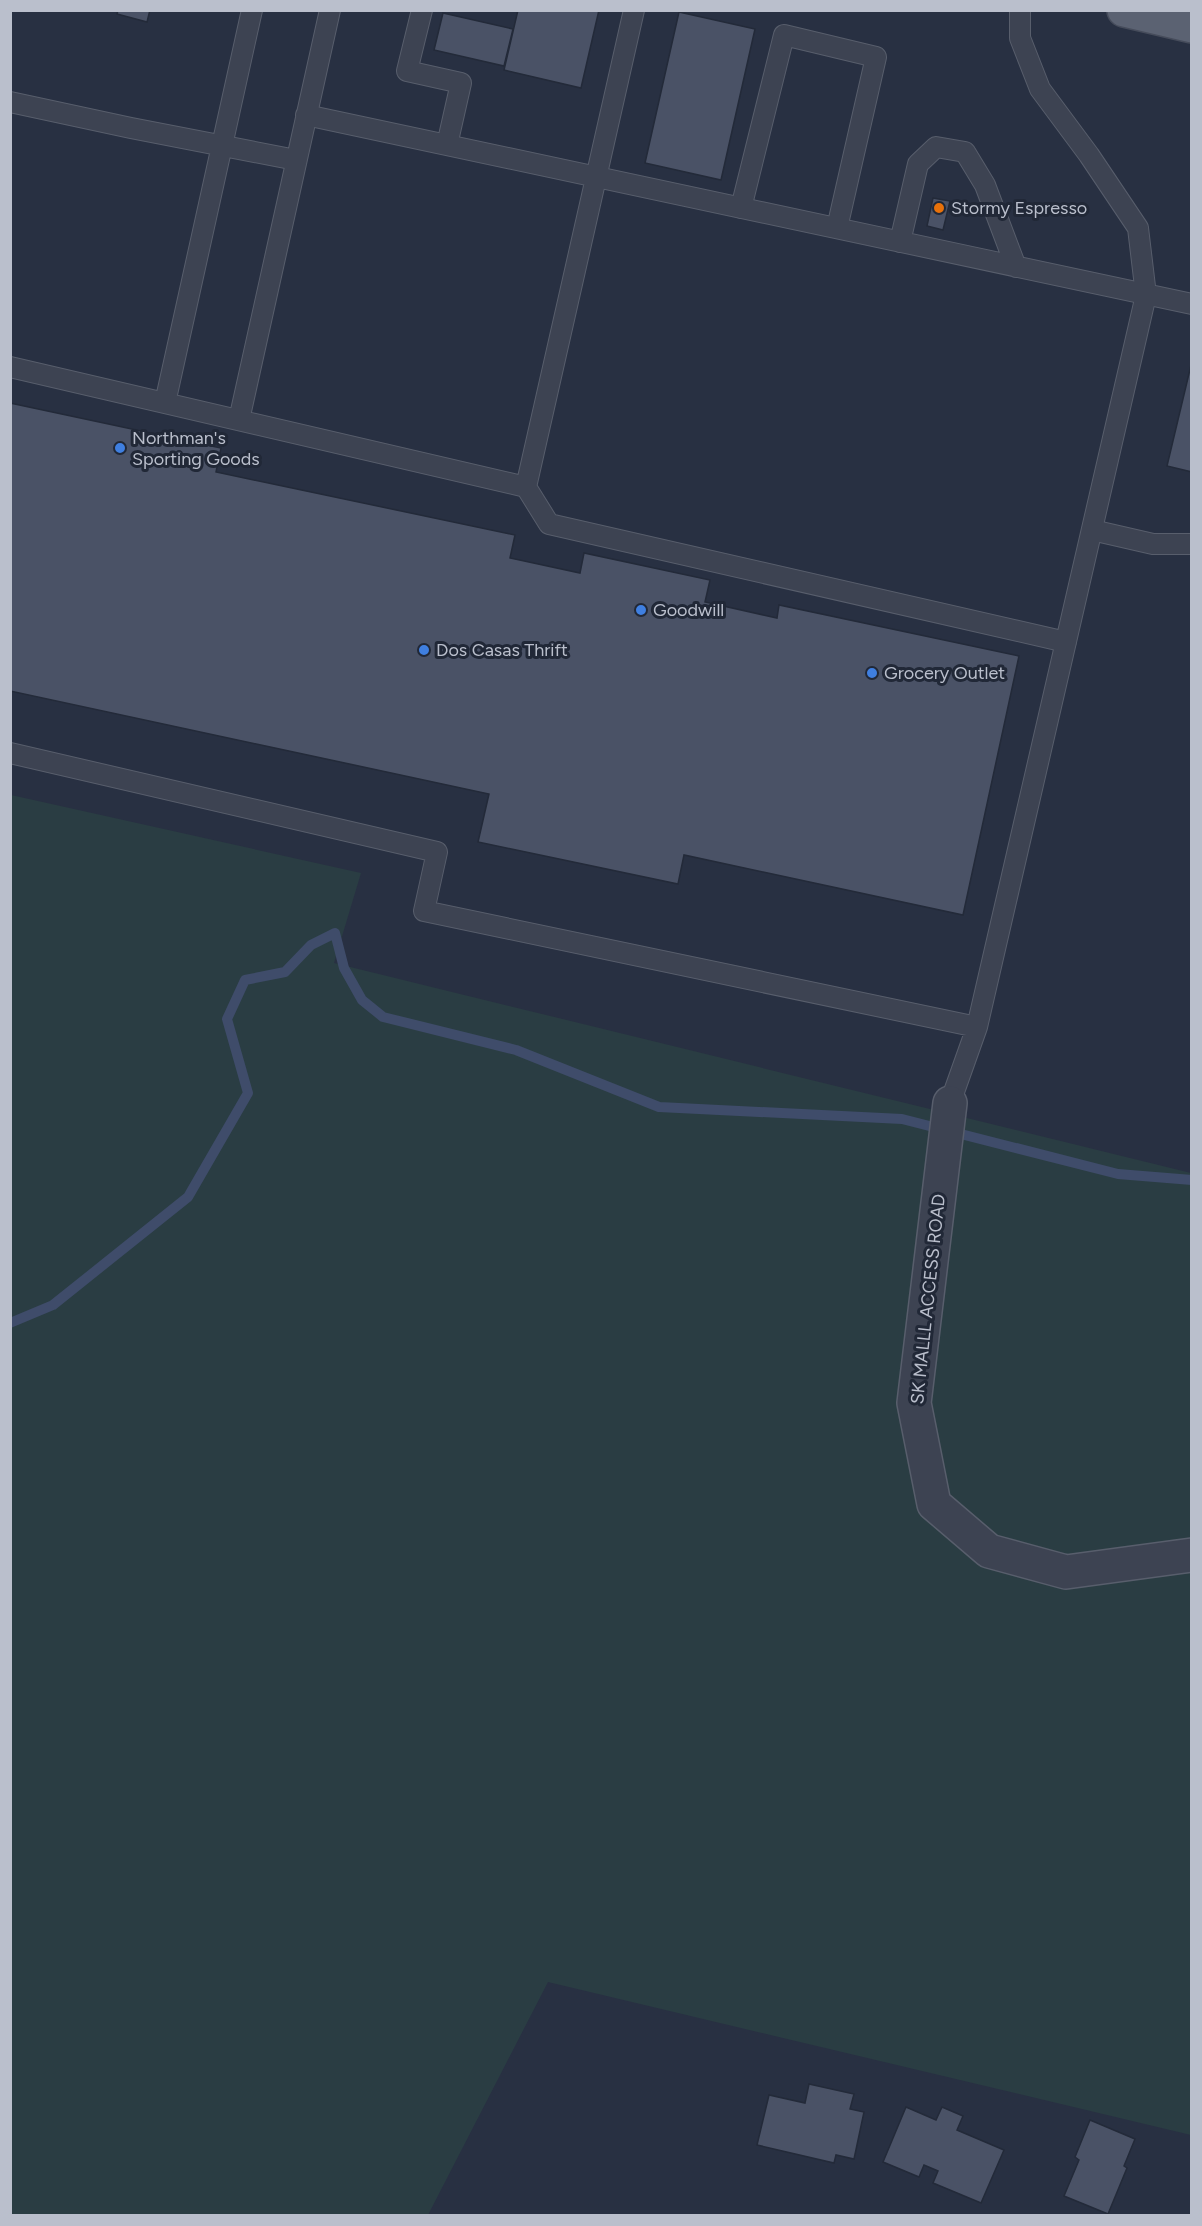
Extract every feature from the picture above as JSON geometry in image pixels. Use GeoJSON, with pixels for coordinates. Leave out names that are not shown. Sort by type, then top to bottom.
{"type":"FeatureCollection","features":[{"type":"Feature","properties":{"kind":"main road"},"geometry":{"type":"LineString","coordinates":[[1124,10],[1191,26]]}},
{"type":"Feature","properties":{"kind":"street","name":"SK MALLL ACCESS ROAD"},"geometry":{"type":"LineString","coordinates":[[950,1103],[914,1403],[934,1504],[989,1551],[1066,1572],[1191,1555]]}},
{"type":"Feature","properties":{"kind":"lane"},"geometry":{"type":"LineString","coordinates":[[165,403],[252,10]]}},
{"type":"Feature","properties":{"kind":"lane"},"geometry":{"type":"LineString","coordinates":[[239,420],[330,10]]}},
{"type":"Feature","properties":{"kind":"lane"},"geometry":{"type":"LineString","coordinates":[[422,10],[407,71],[461,83],[447,145]]}},
{"type":"Feature","properties":{"kind":"lane"},"geometry":{"type":"LineString","coordinates":[[634,10],[526,487],[549,524],[1066,642]]}},
{"type":"Feature","properties":{"kind":"lane"},"geometry":{"type":"LineString","coordinates":[[950,1103],[977,1027],[1146,295],[1138,228],[1089,155],[1040,89],[1020,38],[1020,10]]}},
{"type":"Feature","properties":{"kind":"lane"},"geometry":{"type":"LineString","coordinates":[[741,208],[784,35],[876,57],[837,228]]}},
{"type":"Feature","properties":{"kind":"lane"},"geometry":{"type":"LineString","coordinates":[[10,102],[296,160]]}},
{"type":"Feature","properties":{"kind":"lane"},"geometry":{"type":"LineString","coordinates":[[306,115],[1191,304]]}},
{"type":"Feature","properties":{"kind":"lane"},"geometry":{"type":"LineString","coordinates":[[900,242],[918,164],[936,147],[965,152],[985,185],[1016,267]]}},
{"type":"Feature","properties":{"kind":"lane"},"geometry":{"type":"LineString","coordinates":[[10,367],[526,487]]}},
{"type":"Feature","properties":{"kind":"lane"},"geometry":{"type":"LineString","coordinates":[[1092,530],[1154,544],[1191,544]]}},
{"type":"Feature","properties":{"kind":"lane"},"geometry":{"type":"LineString","coordinates":[[10,753],[437,852],[424,911],[977,1027]]}},
{"type":"Feature","properties":{"kind":"shaded area"},"geometry":{"type":"Polygon","coordinates":[[[11,795],[361,873],[334,963],[1191,1173],[1191,2135],[548,1982],[428,2215],[11,2216],[11,795]]]}},
{"type":"Feature","properties":{"kind":"building"},"geometry":{"type":"Polygon","coordinates":[[[118,10],[150,10],[147,22],[117,14],[118,10]]]}},
{"type":"Feature","properties":{"kind":"building"},"geometry":{"type":"Polygon","coordinates":[[[518,10],[599,10],[581,88],[504,70],[518,10]]]}},
{"type":"Feature","properties":{"kind":"building"},"geometry":{"type":"Polygon","coordinates":[[[679,12],[755,29],[721,180],[645,163],[679,12]]]}},
{"type":"Feature","properties":{"kind":"building"},"geometry":{"type":"Polygon","coordinates":[[[443,13],[513,29],[504,66],[434,50],[443,13]]]}},
{"type":"Feature","properties":{"kind":"building","name":"Stormy Espresso"},"geometry":{"type":"Polygon","coordinates":[[[933,198],[950,201],[943,230],[927,226],[933,198]]]}},
{"type":"Feature","properties":{"kind":"building"},"geometry":{"type":"Polygon","coordinates":[[[1192,361],[1192,472],[1167,466],[1192,361]]]}},
{"type":"Feature","properties":{"kind":"building"},"geometry":{"type":"Polygon","coordinates":[[[10,403],[221,448],[216,472],[515,535],[510,558],[580,573],[584,553],[710,580],[705,602],[777,618],[779,605],[1019,656],[963,915],[684,855],[678,884],[478,842],[489,794],[10,691],[10,403]]]}},
{"type":"Feature","properties":{"kind":"building"},"geometry":{"type":"Polygon","coordinates":[[[809,2084],[854,2094],[850,2109],[864,2112],[854,2159],[836,2155],[834,2163],[757,2145],[769,2095],[805,2103],[809,2084]]]}},
{"type":"Feature","properties":{"kind":"building"},"geometry":{"type":"Polygon","coordinates":[[[906,2107],[936,2120],[942,2107],[963,2116],[957,2130],[1004,2150],[981,2203],[933,2183],[938,2171],[924,2165],[919,2177],[883,2162],[906,2107]]]}},
{"type":"Feature","properties":{"kind":"building"},"geometry":{"type":"Polygon","coordinates":[[[1090,2120],[1135,2139],[1124,2166],[1127,2168],[1108,2214],[1064,2196],[1079,2160],[1075,2157],[1090,2120]]]}},
{"type":"Feature","properties":{"kind":"waterway"},"geometry":{"type":"LineString","coordinates":[[10,1323],[53,1305],[188,1197],[248,1093],[227,1019],[245,980],[285,972],[311,945],[335,933],[344,968],[362,1000],[383,1017],[516,1050],[659,1107],[902,1119],[1118,1174],[1192,1180]]}},
{"type":"Feature","properties":{"kind":"place","name":"Stormy Espresso"},"geometry":{"type":"Point","coordinates":[939,208]}},
{"type":"Feature","properties":{"kind":"place","name":"Northman's Sporting Goods"},"geometry":{"type":"Point","coordinates":[120,448]}},
{"type":"Feature","properties":{"kind":"place","name":"Goodwill"},"geometry":{"type":"Point","coordinates":[641,610]}},
{"type":"Feature","properties":{"kind":"place","name":"Dos Casas Thrift"},"geometry":{"type":"Point","coordinates":[424,650]}},
{"type":"Feature","properties":{"kind":"place","name":"Grocery Outlet"},"geometry":{"type":"Point","coordinates":[872,673]}}]}
